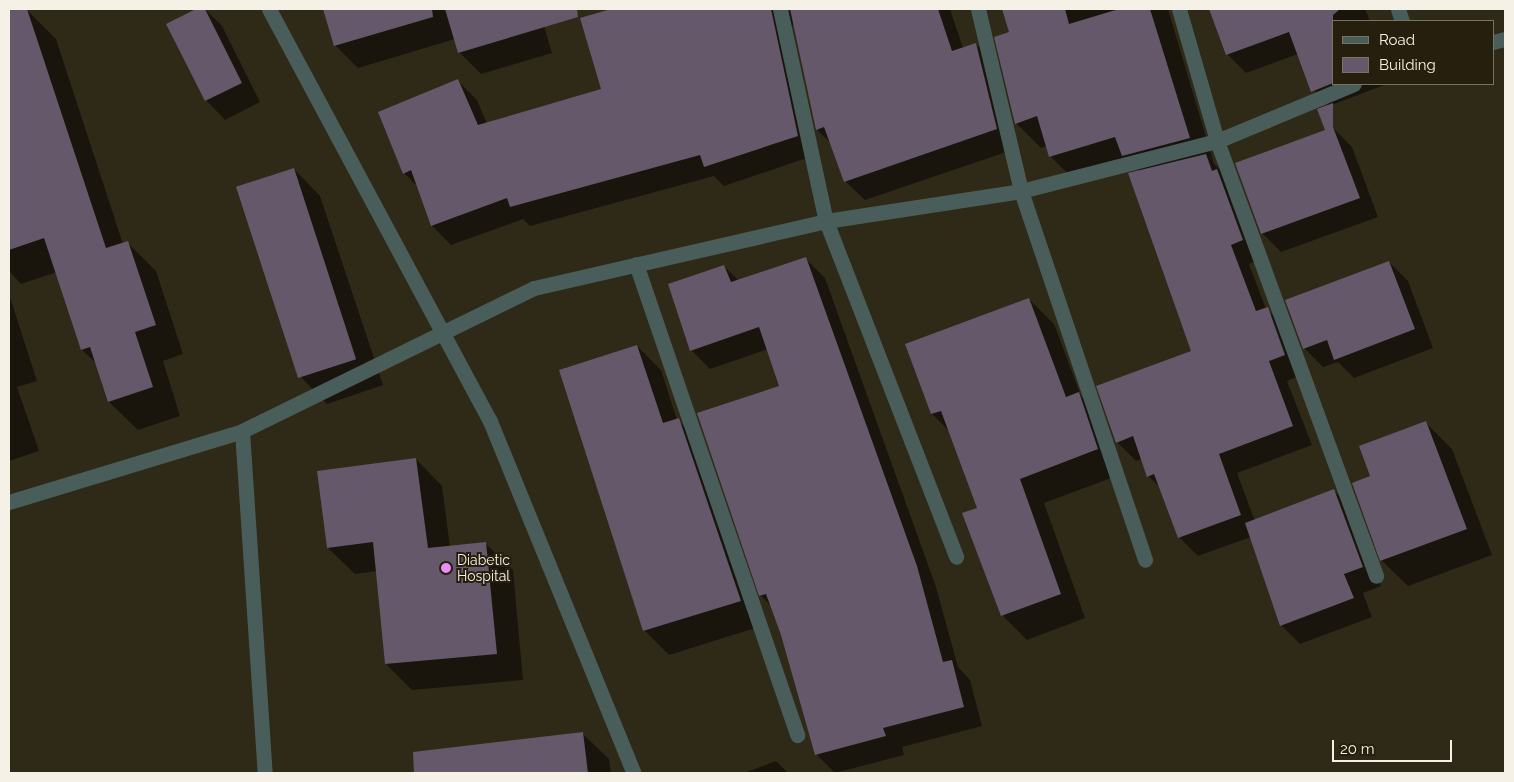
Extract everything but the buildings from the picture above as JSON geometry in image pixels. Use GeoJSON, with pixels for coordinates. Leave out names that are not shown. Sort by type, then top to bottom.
{"type":"FeatureCollection","features":[{"type":"Feature","properties":{"kind":"street"},"geometry":{"type":"LineString","coordinates":[[269,9],[440,335],[490,421],[634,773]]}},
{"type":"Feature","properties":{"kind":"street"},"geometry":{"type":"LineString","coordinates":[[780,9],[826,221],[956,557]]}},
{"type":"Feature","properties":{"kind":"street"},"geometry":{"type":"LineString","coordinates":[[978,9],[1021,191],[1146,560]]}},
{"type":"Feature","properties":{"kind":"street"},"geometry":{"type":"LineString","coordinates":[[1179,9],[1217,141],[1376,576]]}},
{"type":"Feature","properties":{"kind":"street"},"geometry":{"type":"LineString","coordinates":[[9,502],[242,431],[534,288],[826,221],[1021,191],[1217,141],[1352,85]]}},
{"type":"Feature","properties":{"kind":"street"},"geometry":{"type":"LineString","coordinates":[[636,264],[797,735]]}},
{"type":"Feature","properties":{"kind":"street"},"geometry":{"type":"LineString","coordinates":[[242,431],[265,773]]}},
{"type":"Feature","properties":{"kind":"place","name":"Diabetic Hospital"},"geometry":{"type":"Point","coordinates":[446,568]}}]}
